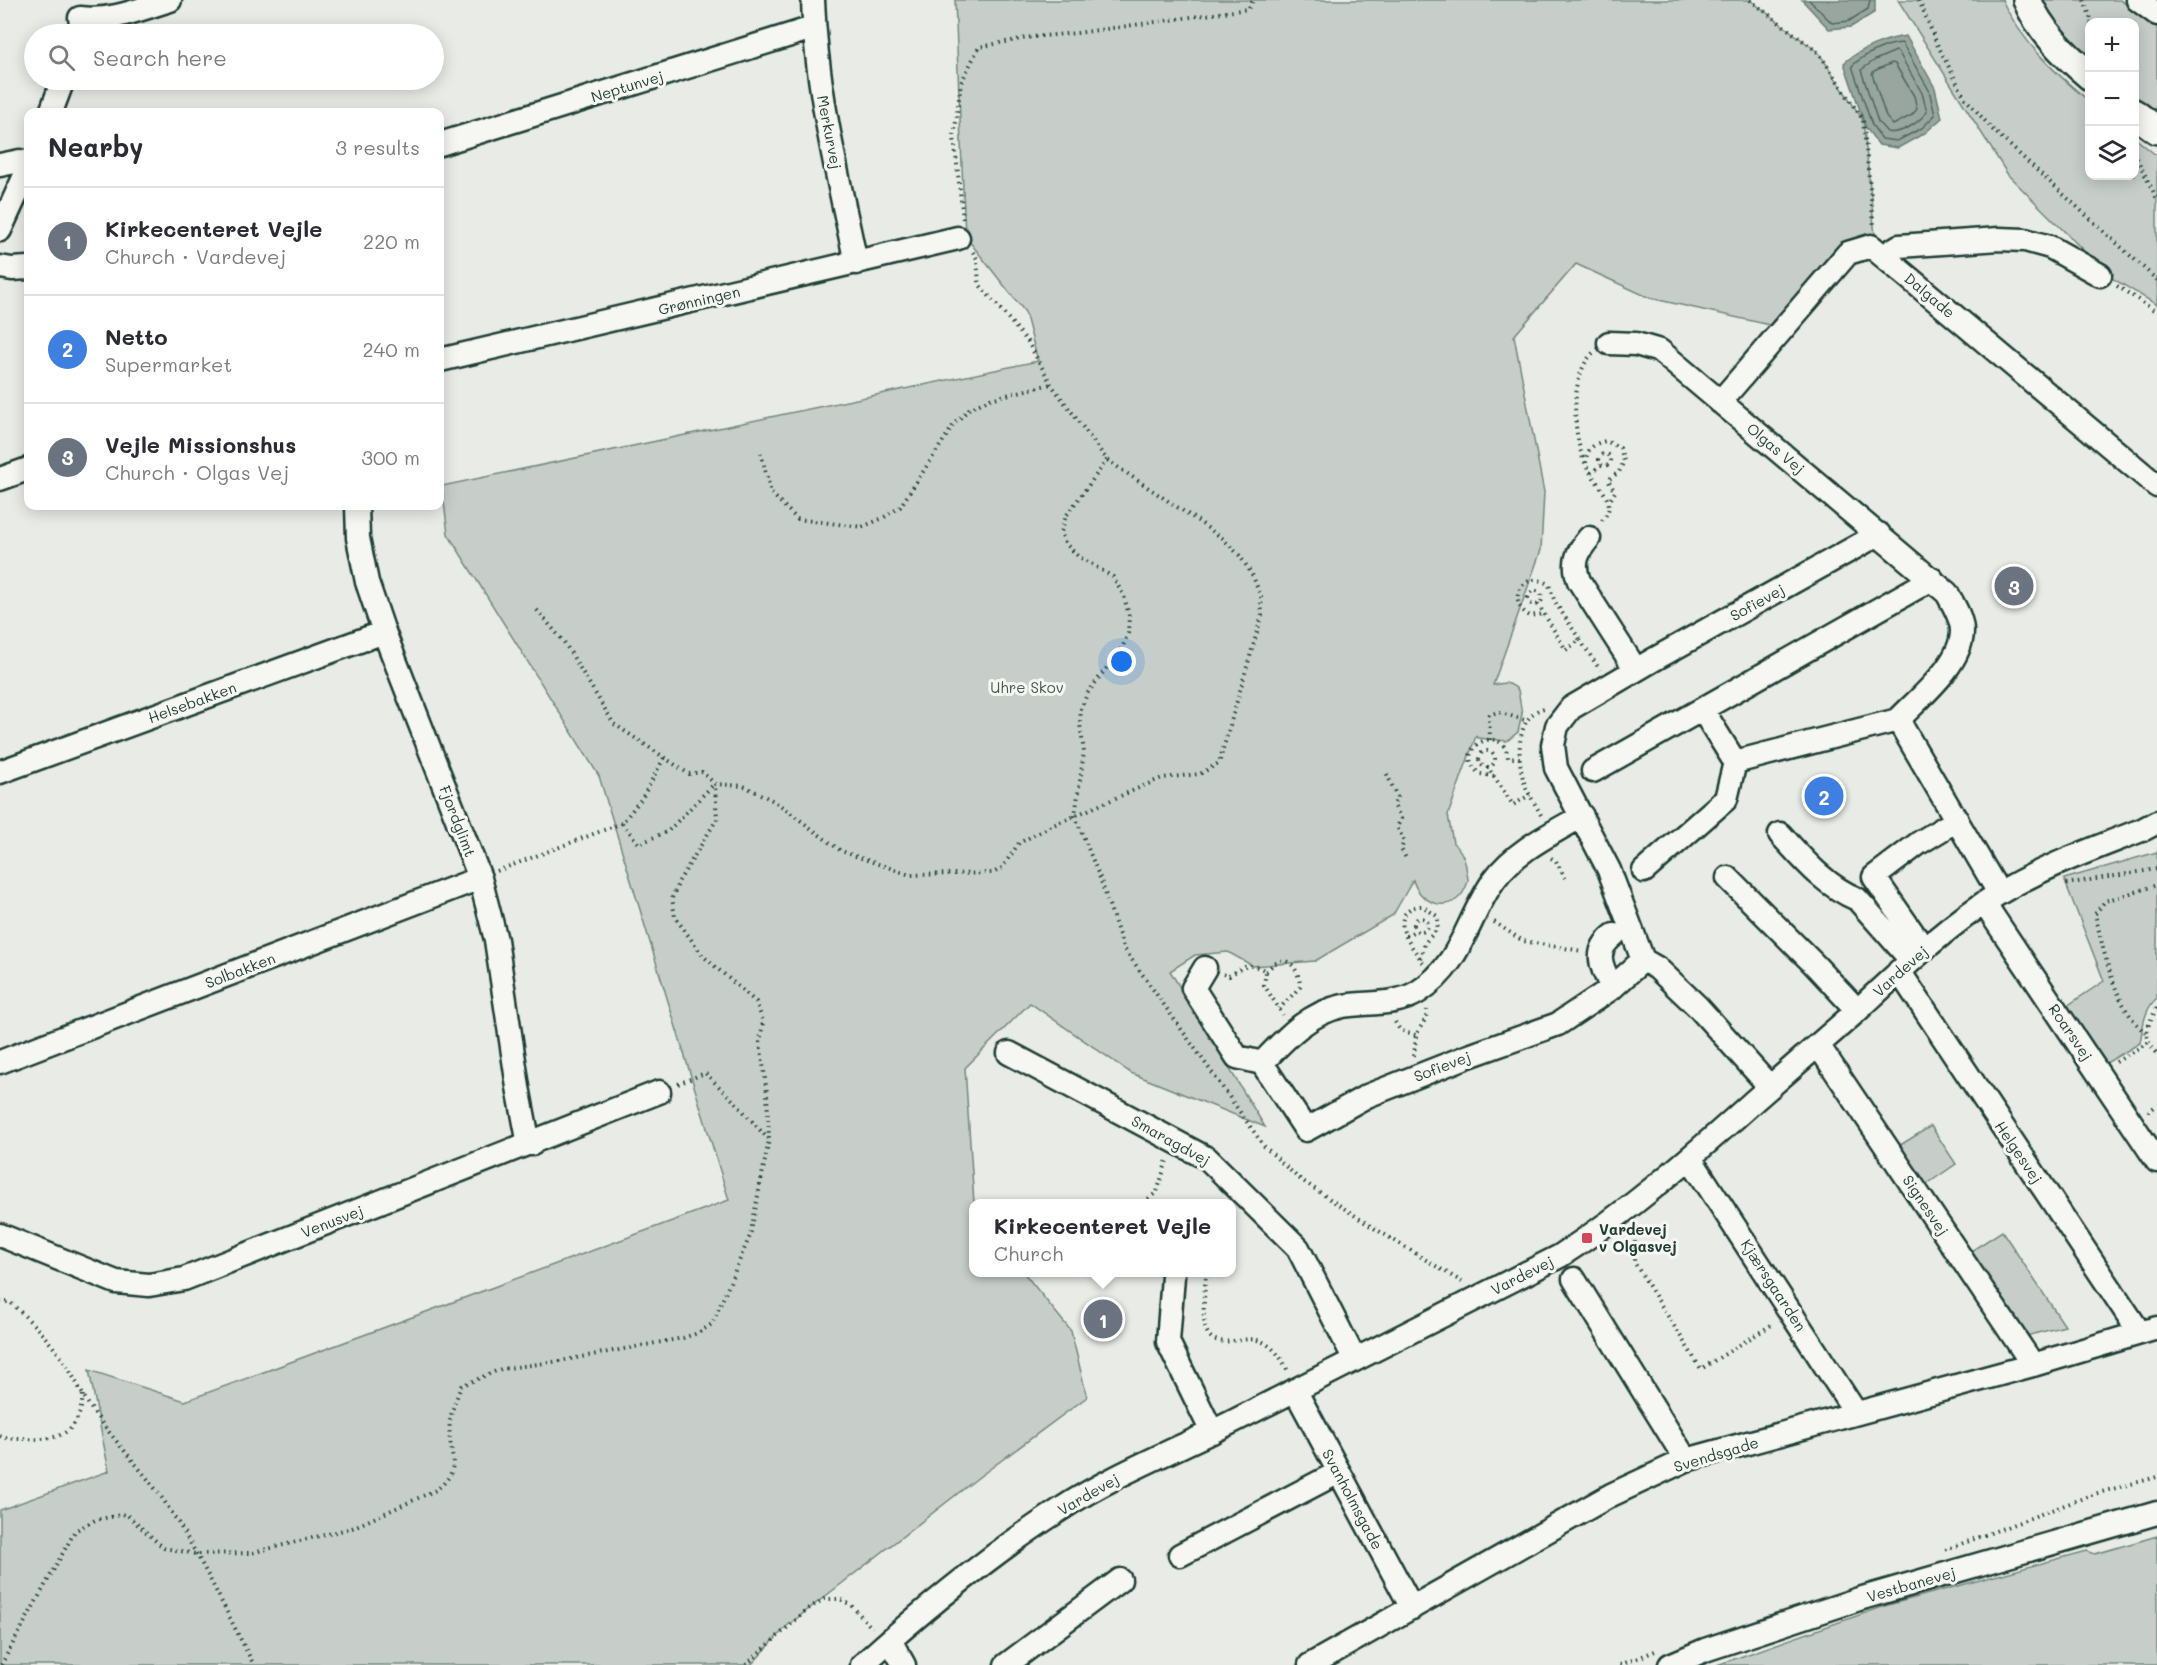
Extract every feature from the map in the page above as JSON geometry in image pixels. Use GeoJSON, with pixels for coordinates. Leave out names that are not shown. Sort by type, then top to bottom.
{"type":"FeatureCollection","features":[{"type":"Feature","properties":{"kind":"main road"},"geometry":{"type":"LineString","coordinates":[[2027,0],[2033,14],[2047,33],[2064,54],[2085,72]]}},
{"type":"Feature","properties":{"kind":"main road"},"geometry":{"type":"LineString","coordinates":[[2139,116],[2157,130]]}},
{"type":"Feature","properties":{"kind":"street"},"geometry":{"type":"LineString","coordinates":[[79,18],[92,20],[113,18],[170,0]]}},
{"type":"Feature","properties":{"kind":"street","name":"Merkurvej"},"geometry":{"type":"LineString","coordinates":[[813,0],[814,30],[822,96],[856,263]]}},
{"type":"Feature","properties":{"kind":"street"},"geometry":{"type":"LineString","coordinates":[[2138,0],[2157,14]]}},
{"type":"Feature","properties":{"kind":"street","name":"Neptunvej"},"geometry":{"type":"LineString","coordinates":[[444,143],[794,34],[814,30]]}},
{"type":"Feature","properties":{"kind":"street"},"geometry":{"type":"LineString","coordinates":[[52,108],[59,90]]}},
{"type":"Feature","properties":{"kind":"street"},"geometry":{"type":"LineString","coordinates":[[2139,112],[2157,114]]}},
{"type":"Feature","properties":{"kind":"street"},"geometry":{"type":"LineString","coordinates":[[0,165],[20,160],[24,162]]}},
{"type":"Feature","properties":{"kind":"street"},"geometry":{"type":"LineString","coordinates":[[0,230],[24,178]]}},
{"type":"Feature","properties":{"kind":"street","name":"Grønningen"},"geometry":{"type":"LineString","coordinates":[[444,359],[963,236]]}},
{"type":"Feature","properties":{"kind":"street"},"geometry":{"type":"LineString","coordinates":[[1720,402],[1848,253],[1877,251],[1899,246],[1999,239],[2025,240],[2050,247],[2100,275]]}},
{"type":"Feature","properties":{"kind":"street","name":"Dalgade"},"geometry":{"type":"LineString","coordinates":[[1877,251],[2157,486]]}},
{"type":"Feature","properties":{"kind":"street"},"geometry":{"type":"LineString","coordinates":[[0,267],[24,268]]}},
{"type":"Feature","properties":{"kind":"street","name":"Olgas Vej"},"geometry":{"type":"LineString","coordinates":[[1609,343],[1636,344],[1660,351],[1947,593],[1958,614],[1962,631],[1959,647],[1948,668],[1898,720]]}},
{"type":"Feature","properties":{"kind":"street"},"geometry":{"type":"LineString","coordinates":[[0,479],[24,470]]}},
{"type":"Feature","properties":{"kind":"street","name":"Fjordglimt"},"geometry":{"type":"LineString","coordinates":[[357,510],[358,538],[367,582],[384,632],[480,878],[496,940],[518,1087],[527,1134],[531,1143]]}},
{"type":"Feature","properties":{"kind":"street","name":"Sofievej"},"geometry":{"type":"LineString","coordinates":[[1262,1063],[1306,1130],[1367,1096],[1558,1024],[1612,988],[1643,960],[1609,870],[1556,768],[1553,745],[1557,726],[1571,708],[1879,534]]}},
{"type":"Feature","properties":{"kind":"street"},"geometry":{"type":"LineString","coordinates":[[1589,538],[1575,560],[1575,570],[1579,581],[1636,670]]}},
{"type":"Feature","properties":{"kind":"street"},"geometry":{"type":"LineString","coordinates":[[1593,771],[1932,579]]}},
{"type":"Feature","properties":{"kind":"street","name":"Helsebakken"},"geometry":{"type":"LineString","coordinates":[[0,772],[384,632]]}},
{"type":"Feature","properties":{"kind":"street"},"geometry":{"type":"LineString","coordinates":[[1644,871],[1726,799],[1735,762],[1702,709]]}},
{"type":"Feature","properties":{"kind":"street"},"geometry":{"type":"LineString","coordinates":[[1735,762],[1898,720],[1957,820],[1992,898]]}},
{"type":"Feature","properties":{"kind":"street"},"geometry":{"type":"LineString","coordinates":[[1205,968],[1193,988],[1237,1057],[1262,1063],[1293,1031],[1317,1015],[1341,1006],[1393,1002],[1425,986],[1453,960],[1472,919],[1496,878],[1512,860],[1582,816]]}},
{"type":"Feature","properties":{"kind":"street"},"geometry":{"type":"LineString","coordinates":[[1911,960],[1874,877],[1919,843],[1957,820]]}},
{"type":"Feature","properties":{"kind":"street","name":"Vardevej"},"geometry":{"type":"LineString","coordinates":[[862,1665],[993,1556],[1059,1510],[1128,1471],[1212,1432],[1354,1358],[1560,1256],[1620,1215],[1690,1158],[1911,960],[1992,898],[2048,867],[2152,826]]}},
{"type":"Feature","properties":{"kind":"street"},"geometry":{"type":"LineString","coordinates":[[1780,834],[1816,873],[1857,899],[1911,960]]}},
{"type":"Feature","properties":{"kind":"street","name":"Solbakken"},"geometry":{"type":"LineString","coordinates":[[0,1062],[480,878]]}},
{"type":"Feature","properties":{"kind":"street"},"geometry":{"type":"LineString","coordinates":[[1728,878],[1857,1010]]}},
{"type":"Feature","properties":{"kind":"street","name":"Roarsvej"},"geometry":{"type":"LineString","coordinates":[[1992,898],[2098,1073],[2157,1161]]}},
{"type":"Feature","properties":{"kind":"street"},"geometry":{"type":"LineString","coordinates":[[1612,988],[1602,968],[1600,954],[1603,946],[1614,935]]}},
{"type":"Feature","properties":{"kind":"street"},"geometry":{"type":"LineString","coordinates":[[1643,960],[1657,968],[1698,1007],[1770,1088]]}},
{"type":"Feature","properties":{"kind":"street","name":"Helgesvej"},"geometry":{"type":"LineString","coordinates":[[1911,960],[2148,1331]]}},
{"type":"Feature","properties":{"kind":"street","name":"Signesvej"},"geometry":{"type":"LineString","coordinates":[[1818,1045],[2033,1365]]}},
{"type":"Feature","properties":{"kind":"street","name":"Smaragdvej"},"geometry":{"type":"LineString","coordinates":[[1009,1053],[1208,1159],[1298,1248],[1354,1358]]}},
{"type":"Feature","properties":{"kind":"street","name":"Venusvej"},"geometry":{"type":"LineString","coordinates":[[0,1235],[116,1282],[149,1285],[184,1279],[659,1092]]}},
{"type":"Feature","properties":{"kind":"street","name":"Kjærsgaarden"},"geometry":{"type":"LineString","coordinates":[[1690,1158],[1856,1413]]}},
{"type":"Feature","properties":{"kind":"street"},"geometry":{"type":"LineString","coordinates":[[1173,1277],[1168,1342],[1212,1432]]}},
{"type":"Feature","properties":{"kind":"street"},"geometry":{"type":"LineString","coordinates":[[1574,1279],[1686,1461]]}},
{"type":"Feature","properties":{"kind":"street","name":"Svendsgade"},"geometry":{"type":"LineString","coordinates":[[1310,1665],[1611,1495],[1686,1461],[2148,1331]]}},
{"type":"Feature","properties":{"kind":"street","name":"Svanholmsgade"},"geometry":{"type":"LineString","coordinates":[[1294,1390],[1412,1608]]}},
{"type":"Feature","properties":{"kind":"street"},"geometry":{"type":"LineString","coordinates":[[1180,1555],[1339,1472]]}},
{"type":"Feature","properties":{"kind":"street","name":"Vestbanevej"},"geometry":{"type":"LineString","coordinates":[[1670,1665],[1705,1650],[1859,1599],[2157,1513]]}},
{"type":"Feature","properties":{"kind":"street"},"geometry":{"type":"LineString","coordinates":[[1006,1665],[1120,1580]]}},
{"type":"Feature","properties":{"kind":"street"},"geometry":{"type":"LineString","coordinates":[[890,1640],[904,1665]]}},
{"type":"Feature","properties":{"kind":"path"},"geometry":{"type":"LineString","coordinates":[[537,610],[564,642],[614,724],[689,774],[702,772],[715,784],[744,786],[776,802],[841,851],[910,875],[993,873],[1002,868],[1019,843],[1051,826],[1162,778],[1200,774],[1219,763],[1262,615],[1261,597],[1252,574],[1239,555],[1222,538],[1107,460],[1051,384],[1028,342],[979,284],[977,259],[963,236],[954,137],[961,83],[979,47],[1032,37],[1077,33],[1248,9],[1253,0]]}},
{"type":"Feature","properties":{"kind":"path"},"geometry":{"type":"LineString","coordinates":[[1750,0],[1819,53],[1863,120],[1877,251]]}},
{"type":"Feature","properties":{"kind":"path"},"geometry":{"type":"LineString","coordinates":[[1919,0],[1937,44],[1965,98],[1993,130],[2157,280]]}},
{"type":"Feature","properties":{"kind":"path"},"geometry":{"type":"LineString","coordinates":[[2084,0],[2091,18]]}},
{"type":"Feature","properties":{"kind":"path"},"geometry":{"type":"LineString","coordinates":[[2139,163],[2157,200]]}},
{"type":"Feature","properties":{"kind":"path"},"geometry":{"type":"LineString","coordinates":[[2100,275],[2157,312]]}},
{"type":"Feature","properties":{"kind":"path"},"geometry":{"type":"LineString","coordinates":[[1589,538],[1609,512],[1609,502],[1586,466],[1580,450],[1575,411],[1578,379],[1591,354],[1609,343]]}},
{"type":"Feature","properties":{"kind":"path"},"geometry":{"type":"LineString","coordinates":[[761,453],[771,493],[797,519],[862,527],[884,518],[900,507],[955,423],[969,409],[990,399],[1051,384]]}},
{"type":"Feature","properties":{"kind":"path"},"geometry":{"type":"LineString","coordinates":[[1586,466],[1586,455],[1598,442],[1606,441],[1620,448],[1624,462],[1619,472],[1608,480],[1616,492],[1609,502]]}},
{"type":"Feature","properties":{"kind":"path"},"geometry":{"type":"LineString","coordinates":[[1107,460],[1066,516],[1061,532],[1065,543],[1078,556],[1113,577],[1124,596],[1129,616],[1128,633],[1123,646],[1087,694],[1081,709],[1080,724],[1084,752],[1075,816],[1100,878],[1123,947],[1264,1146],[1297,1177],[1369,1226],[1484,1295]]}},
{"type":"Feature","properties":{"kind":"path"},"geometry":{"type":"LineString","coordinates":[[1591,473],[1601,465]]}},
{"type":"Feature","properties":{"kind":"path"},"geometry":{"type":"LineString","coordinates":[[1544,614],[1530,616],[1520,608],[1517,596],[1527,582],[1539,580],[1553,590],[1555,602],[1610,686]]}},
{"type":"Feature","properties":{"kind":"path"},"geometry":{"type":"LineString","coordinates":[[1538,604],[1566,650],[1580,640]]}},
{"type":"Feature","properties":{"kind":"path"},"geometry":{"type":"LineString","coordinates":[[1490,740],[1489,715],[1498,712],[1528,721]]}},
{"type":"Feature","properties":{"kind":"path"},"geometry":{"type":"LineString","coordinates":[[1487,766],[1493,762],[1494,757],[1486,751],[1480,755],[1481,764],[1487,766],[1494,776],[1513,805],[1530,795],[1520,758],[1508,758],[1501,744],[1484,740],[1474,747],[1472,765],[1480,774],[1494,776]]}},
{"type":"Feature","properties":{"kind":"path"},"geometry":{"type":"LineString","coordinates":[[480,878],[622,824],[642,798],[664,758]]}},
{"type":"Feature","properties":{"kind":"path"},"geometry":{"type":"LineString","coordinates":[[1387,774],[1397,796],[1394,805],[1401,819],[1397,827],[1404,841],[1401,849],[1407,860]]}},
{"type":"Feature","properties":{"kind":"path"},"geometry":{"type":"LineString","coordinates":[[622,824],[639,844],[668,831],[715,784]]}},
{"type":"Feature","properties":{"kind":"path"},"geometry":{"type":"LineString","coordinates":[[1,1665],[75,1531],[95,1520],[126,1514],[164,1548],[196,1554],[251,1553],[352,1528],[436,1490],[448,1481],[453,1472],[449,1440],[450,1419],[461,1386],[501,1369],[560,1361],[683,1338],[698,1333],[711,1324],[750,1236],[769,1140],[767,1093],[760,1042],[763,1021],[756,1002],[703,956],[675,917],[672,898],[679,881],[717,819],[715,784]]}},
{"type":"Feature","properties":{"kind":"path"},"geometry":{"type":"LineString","coordinates":[[2061,885],[2157,869]]}},
{"type":"Feature","properties":{"kind":"path"},"geometry":{"type":"LineString","coordinates":[[2146,1033],[2136,1025],[2122,1001],[2107,964],[2095,914],[2105,901],[2157,885]]}},
{"type":"Feature","properties":{"kind":"path"},"geometry":{"type":"LineString","coordinates":[[1413,1078],[1411,1064],[1416,1035],[1426,1018],[1427,1009],[1420,958],[1406,936],[1402,922],[1411,908],[1422,906],[1437,916],[1438,927],[1425,944],[1420,958]]}},
{"type":"Feature","properties":{"kind":"path"},"geometry":{"type":"LineString","coordinates":[[1472,919],[1497,923],[1523,941],[1600,954]]}},
{"type":"Feature","properties":{"kind":"path"},"geometry":{"type":"LineString","coordinates":[[1406,936],[1416,930]]}},
{"type":"Feature","properties":{"kind":"path"},"geometry":{"type":"LineString","coordinates":[[1280,1009],[1300,987],[1300,980],[1292,965],[1285,962],[1275,963],[1266,971],[1264,985],[1293,1031]]}},
{"type":"Feature","properties":{"kind":"path"},"geometry":{"type":"LineString","coordinates":[[1205,968],[1229,976],[1248,966],[1256,966],[1266,971]]}},
{"type":"Feature","properties":{"kind":"path"},"geometry":{"type":"LineString","coordinates":[[2157,1008],[2149,1021],[2146,1033],[2157,1053]]}},
{"type":"Feature","properties":{"kind":"path"},"geometry":{"type":"LineString","coordinates":[[2098,1073],[2149,1042]]}},
{"type":"Feature","properties":{"kind":"path"},"geometry":{"type":"LineString","coordinates":[[695,1076],[705,1073],[769,1140]]}},
{"type":"Feature","properties":{"kind":"path"},"geometry":{"type":"LineString","coordinates":[[1148,1199],[1157,1192],[1173,1140]]}},
{"type":"Feature","properties":{"kind":"path"},"geometry":{"type":"LineString","coordinates":[[1620,1215],[1635,1235],[1634,1262],[1701,1369],[1792,1313]]}},
{"type":"Feature","properties":{"kind":"path"},"geometry":{"type":"LineString","coordinates":[[1206,1277],[1205,1324],[1209,1336],[1217,1341],[1259,1340],[1272,1348],[1282,1359],[1294,1390]]}},
{"type":"Feature","properties":{"kind":"path"},"geometry":{"type":"LineString","coordinates":[[0,1302],[10,1302],[60,1356],[92,1409],[165,1502],[196,1554],[254,1665]]}},
{"type":"Feature","properties":{"kind":"path"},"geometry":{"type":"LineString","coordinates":[[0,1437],[42,1440],[63,1434],[75,1425],[82,1409],[83,1393]]}},
{"type":"Feature","properties":{"kind":"path"},"geometry":{"type":"LineString","coordinates":[[746,1665],[808,1609],[824,1599],[840,1599],[851,1605],[879,1635],[890,1640]]}},
{"type":"Feature","properties":{"kind":"green space","name":"Uhre Skov"},"geometry":{"type":"Polygon","coordinates":[[[955,0],[1750,0],[1819,53],[1863,120],[1876,245],[1845,252],[1783,328],[1650,298],[1576,264],[1514,336],[1544,492],[1541,550],[1493,685],[1506,683],[1518,690],[1522,714],[1518,732],[1507,741],[1476,736],[1448,815],[1453,843],[1462,853],[1466,866],[1468,880],[1465,889],[1452,902],[1437,904],[1422,896],[1413,880],[1393,915],[1315,961],[1253,966],[1228,952],[1195,955],[1170,971],[1265,1127],[1131,1073],[1030,1003],[965,1068],[974,1199],[969,1199],[969,1277],[1027,1277],[1071,1331],[1087,1397],[979,1477],[787,1626],[751,1665],[0,1665],[0,1510],[109,1471],[89,1370],[185,1401],[729,1200],[599,776],[448,534],[444,486],[1038,361],[1025,312],[965,236],[955,0]]]}},
{"type":"Feature","properties":{"kind":"green space"},"geometry":{"type":"Polygon","coordinates":[[[1898,0],[2002,0],[2029,43],[2063,79],[2085,98],[2085,180],[2139,180],[2139,141],[2157,156],[2157,305],[2110,277],[2008,175],[1898,0]]]}},
{"type":"Feature","properties":{"kind":"green space"},"geometry":{"type":"Polygon","coordinates":[[[2039,0],[2120,0],[2157,24],[2157,116],[2139,101],[2139,18],[2085,18],[2085,57],[2063,33],[2039,0]]]}},
{"type":"Feature","properties":{"kind":"green space"},"geometry":{"type":"Polygon","coordinates":[[[2157,852],[2157,998],[2149,1007],[2140,1043],[2103,1065],[2064,1008],[2104,981],[2064,879],[2157,852]]]}},
{"type":"Feature","properties":{"kind":"green space"},"geometry":{"type":"Polygon","coordinates":[[[1931,1126],[1956,1164],[1924,1186],[1897,1147],[1931,1126]]]}},
{"type":"Feature","properties":{"kind":"green space"},"geometry":{"type":"Polygon","coordinates":[[[2002,1231],[2065,1326],[2026,1336],[1968,1253],[2002,1231]]]}},
{"type":"Feature","properties":{"kind":"green space"},"geometry":{"type":"Polygon","coordinates":[[[2157,1536],[2157,1665],[1717,1665],[1888,1605],[2087,1551],[2095,1554],[2157,1536]]]}},
{"type":"Feature","properties":{"kind":"water"},"geometry":{"type":"Polygon","coordinates":[[[1802,0],[1875,0],[1875,12],[1851,27],[1829,29],[1802,0]]]}},
{"type":"Feature","properties":{"kind":"water"},"geometry":{"type":"Polygon","coordinates":[[[1906,36],[1935,88],[1942,118],[1925,133],[1898,148],[1879,145],[1866,128],[1844,63],[1873,45],[1906,36]]]}},
{"type":"Feature","properties":{"kind":"place","name":"Vejle Missionshus"},"geometry":{"type":"Point","coordinates":[2014,586]}},
{"type":"Feature","properties":{"kind":"place","name":"Netto"},"geometry":{"type":"Point","coordinates":[1824,796]}},
{"type":"Feature","properties":{"kind":"place","name":"Vardevej v Olgasvej"},"geometry":{"type":"Point","coordinates":[1587,1238]}},
{"type":"Feature","properties":{"kind":"place","name":"Kirkecenteret Vejle"},"geometry":{"type":"Point","coordinates":[1103,1319]}}]}
